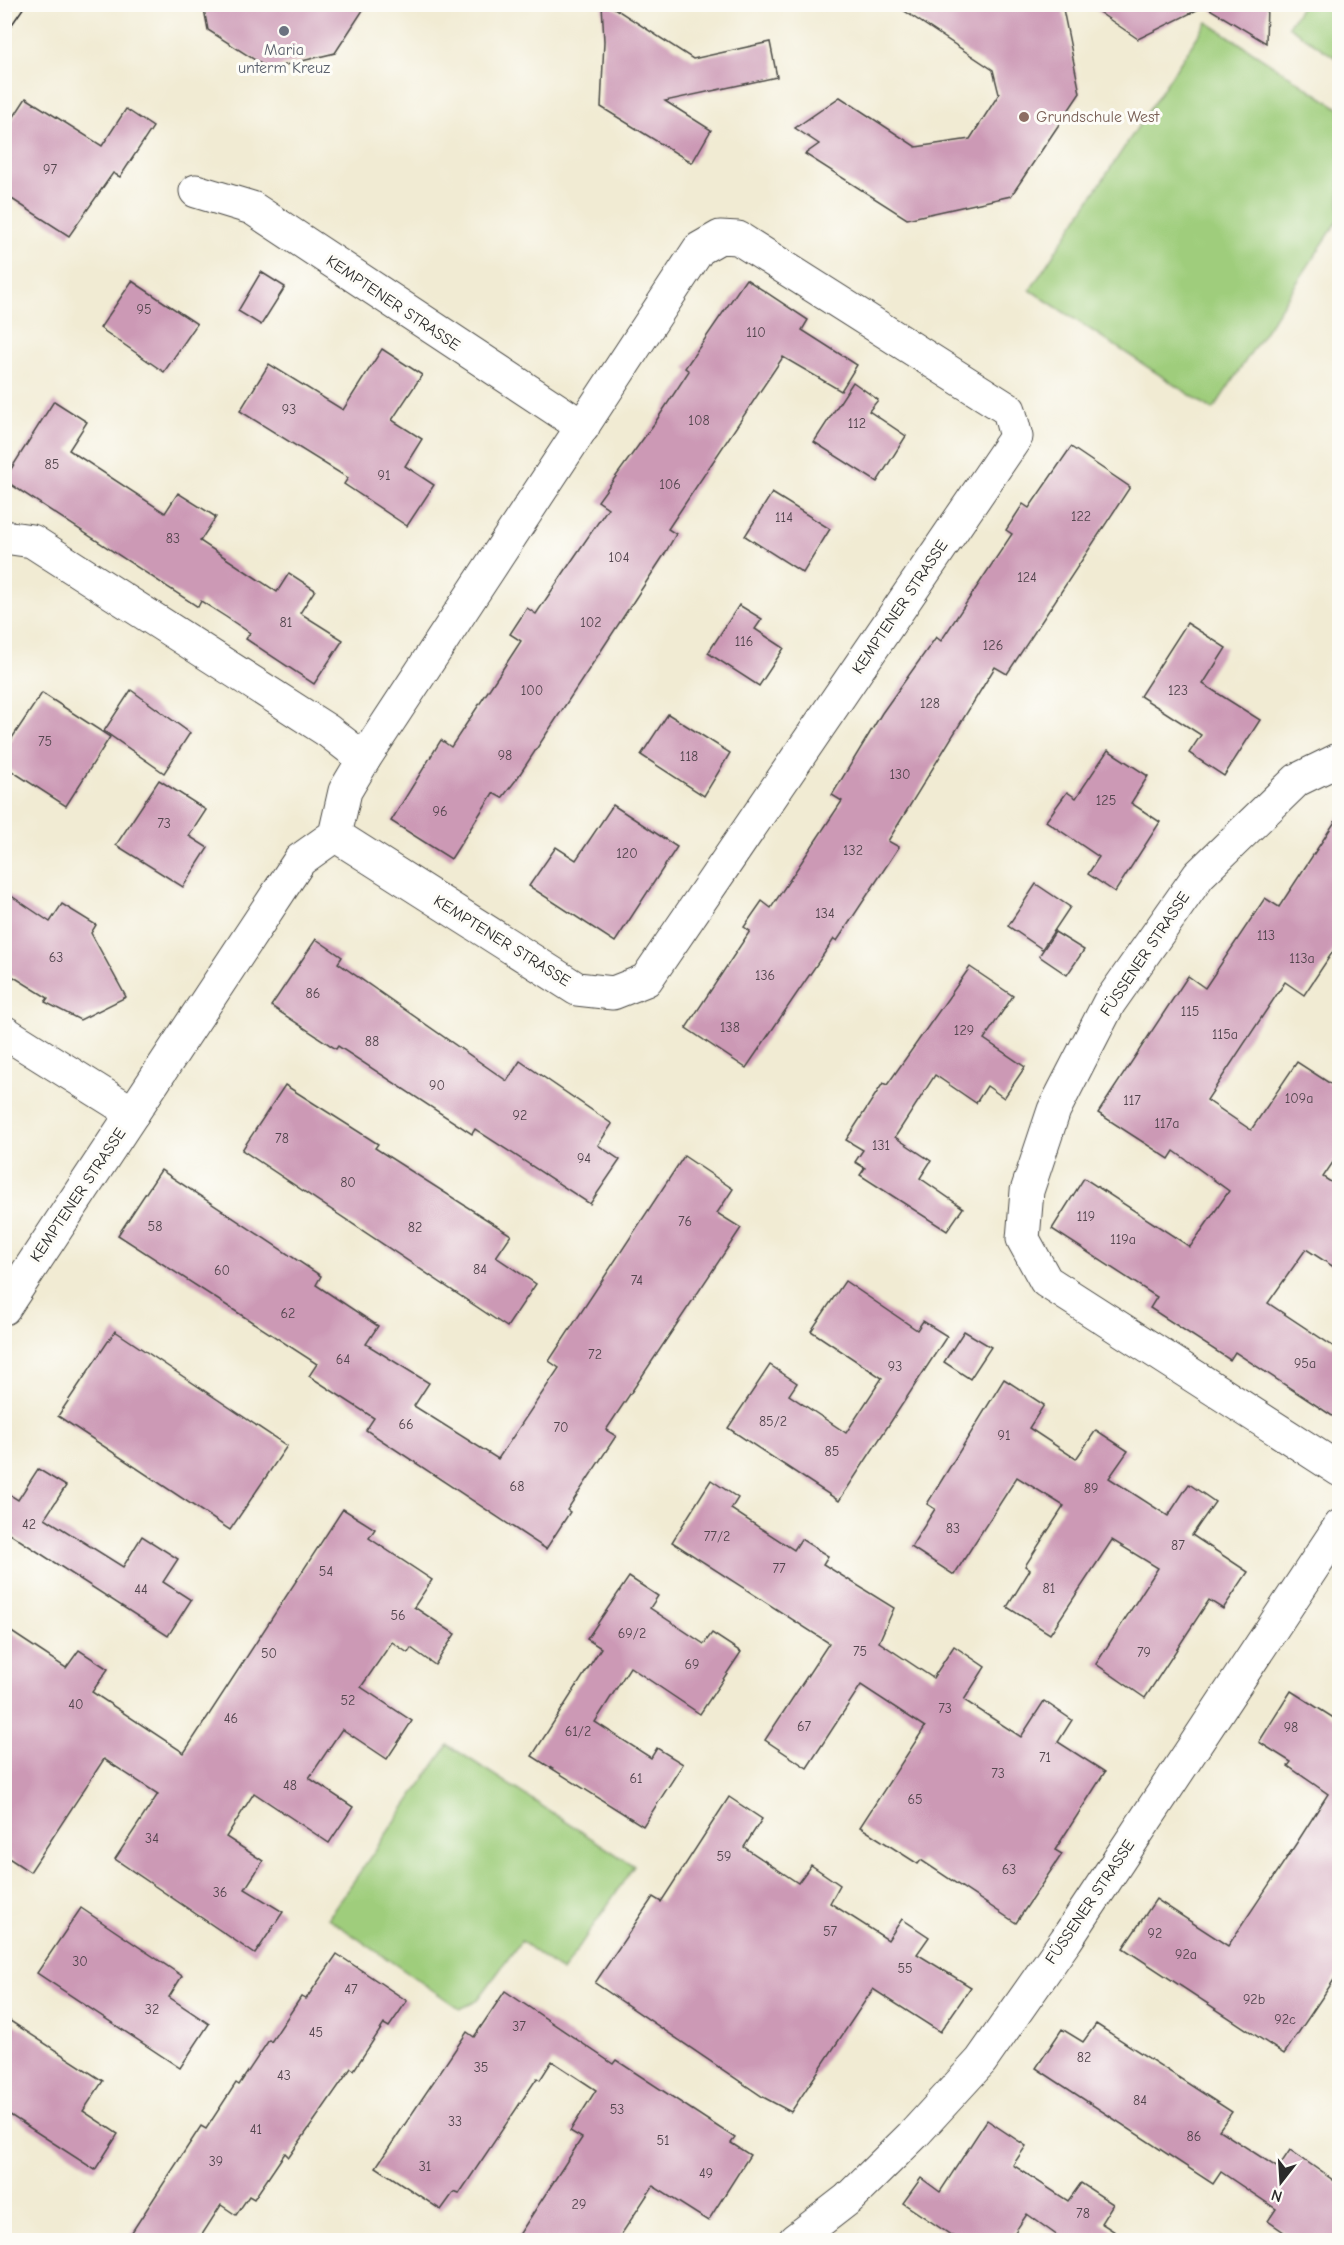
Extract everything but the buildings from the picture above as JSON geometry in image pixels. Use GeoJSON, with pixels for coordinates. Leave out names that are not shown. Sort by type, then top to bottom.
{"type":"FeatureCollection","features":[{"type":"Feature","properties":{"kind":"street","name":"KEMPTENER STRASSE"},"geometry":{"type":"LineString","coordinates":[[196,191],[252,208],[486,366],[583,427]]}},
{"type":"Feature","properties":{"kind":"street","name":"KEMPTENER STRASSE"},"geometry":{"type":"LineString","coordinates":[[4,1308],[54,1229],[300,860],[335,836],[345,791],[364,759],[699,249],[720,237],[738,238],[1009,410],[1016,437],[646,980],[613,993],[577,988],[335,836]]}},
{"type":"Feature","properties":{"kind":"street"},"geometry":{"type":"LineString","coordinates":[[4,537],[32,541],[328,731],[364,759]]}},
{"type":"Feature","properties":{"kind":"street","name":"FÜSSENER STRASSE"},"geometry":{"type":"LineString","coordinates":[[1340,759],[1297,780],[1199,875],[1109,1003],[1054,1110],[1027,1191],[1023,1239],[1046,1281],[1340,1470]]}},
{"type":"Feature","properties":{"kind":"street","name":"KEMPTENER STRASSE"},"geometry":{"type":"LineString","coordinates":[[4,1032],[133,1113]]}},
{"type":"Feature","properties":{"kind":"street","name":"FÜSSENER STRASSE"},"geometry":{"type":"LineString","coordinates":[[795,2241],[848,2199],[915,2133],[981,2061],[1066,1940],[1340,1526]]}},
{"type":"Feature","properties":{"kind":"green space"},"geometry":{"type":"Polygon","coordinates":[[[1303,4],[1339,5],[1339,60],[1288,26],[1303,4]]]}},
{"type":"Feature","properties":{"kind":"green space"},"geometry":{"type":"Polygon","coordinates":[[[1207,22],[1340,109],[1339,219],[1213,410],[1030,290],[1207,22]]]}},
{"type":"Feature","properties":{"kind":"green space"},"geometry":{"type":"Polygon","coordinates":[[[448,1745],[634,1866],[562,1972],[521,1941],[477,2001],[460,2009],[328,1918],[448,1745]]]}},
{"type":"Feature","properties":{"kind":"tram line"},"geometry":{"type":"LineString","coordinates":[[4,36],[26,4]]}},
{"type":"Feature","properties":{"kind":"place","name":"Maria unterm Kreuz"},"geometry":{"type":"Point","coordinates":[284,31]}},
{"type":"Feature","properties":{"kind":"place","name":"Grundschule West"},"geometry":{"type":"Point","coordinates":[1024,117]}}]}
